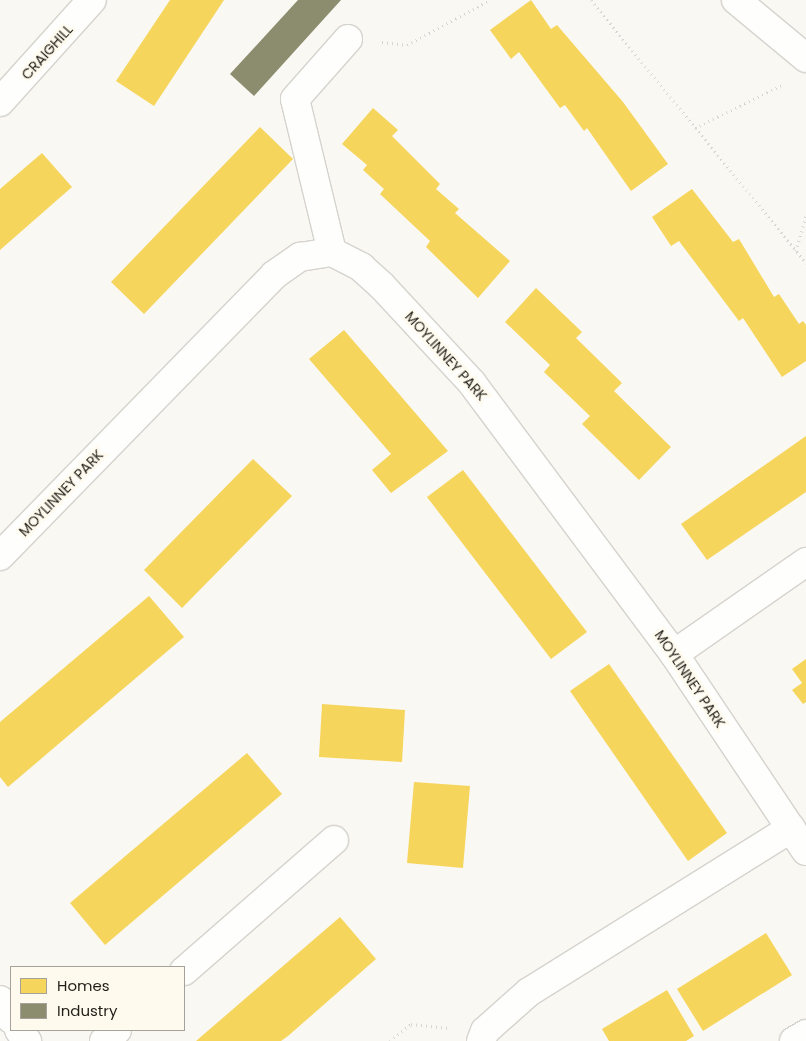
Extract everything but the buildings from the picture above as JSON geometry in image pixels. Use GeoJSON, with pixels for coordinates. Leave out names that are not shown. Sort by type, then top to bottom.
{"type":"FeatureCollection","features":[{"type":"Feature","properties":{"kind":"street","name":"CRAIGHILL"},"geometry":{"type":"LineString","coordinates":[[0,102],[92,0]]}},
{"type":"Feature","properties":{"kind":"street"},"geometry":{"type":"LineString","coordinates":[[736,0],[798,69]]}},
{"type":"Feature","properties":{"kind":"street"},"geometry":{"type":"LineString","coordinates":[[332,252],[295,99],[348,39]]}},
{"type":"Feature","properties":{"kind":"street","name":"MOYLINNEY PARK"},"geometry":{"type":"LineString","coordinates":[[0,556],[274,275],[300,256],[332,252],[361,267],[382,286],[472,383],[674,654],[806,851]]}},
{"type":"Feature","properties":{"kind":"street"},"geometry":{"type":"LineString","coordinates":[[674,654],[806,562]]}},
{"type":"Feature","properties":{"kind":"street"},"geometry":{"type":"LineString","coordinates":[[483,1036],[529,992],[790,828]]}},
{"type":"Feature","properties":{"kind":"street"},"geometry":{"type":"LineString","coordinates":[[185,970],[334,840]]}},
{"type":"Feature","properties":{"kind":"street"},"geometry":{"type":"LineString","coordinates":[[0,1000],[10,1016]]}},
{"type":"Feature","properties":{"kind":"street"},"geometry":{"type":"LineString","coordinates":[[104,1041],[115,1031]]}},
{"type":"Feature","properties":{"kind":"street"},"geometry":{"type":"LineString","coordinates":[[794,1041],[806,1034]]}},
{"type":"Feature","properties":{"kind":"path"},"geometry":{"type":"LineString","coordinates":[[348,39],[407,45],[490,0]]}},
{"type":"Feature","properties":{"kind":"path"},"geometry":{"type":"LineString","coordinates":[[591,0],[806,263]]}},
{"type":"Feature","properties":{"kind":"path"},"geometry":{"type":"LineString","coordinates":[[696,128],[798,69]]}},
{"type":"Feature","properties":{"kind":"path"},"geometry":{"type":"LineString","coordinates":[[796,251],[806,214]]}},
{"type":"Feature","properties":{"kind":"path"},"geometry":{"type":"LineString","coordinates":[[390,1041],[411,1024],[483,1036]]}}]}
